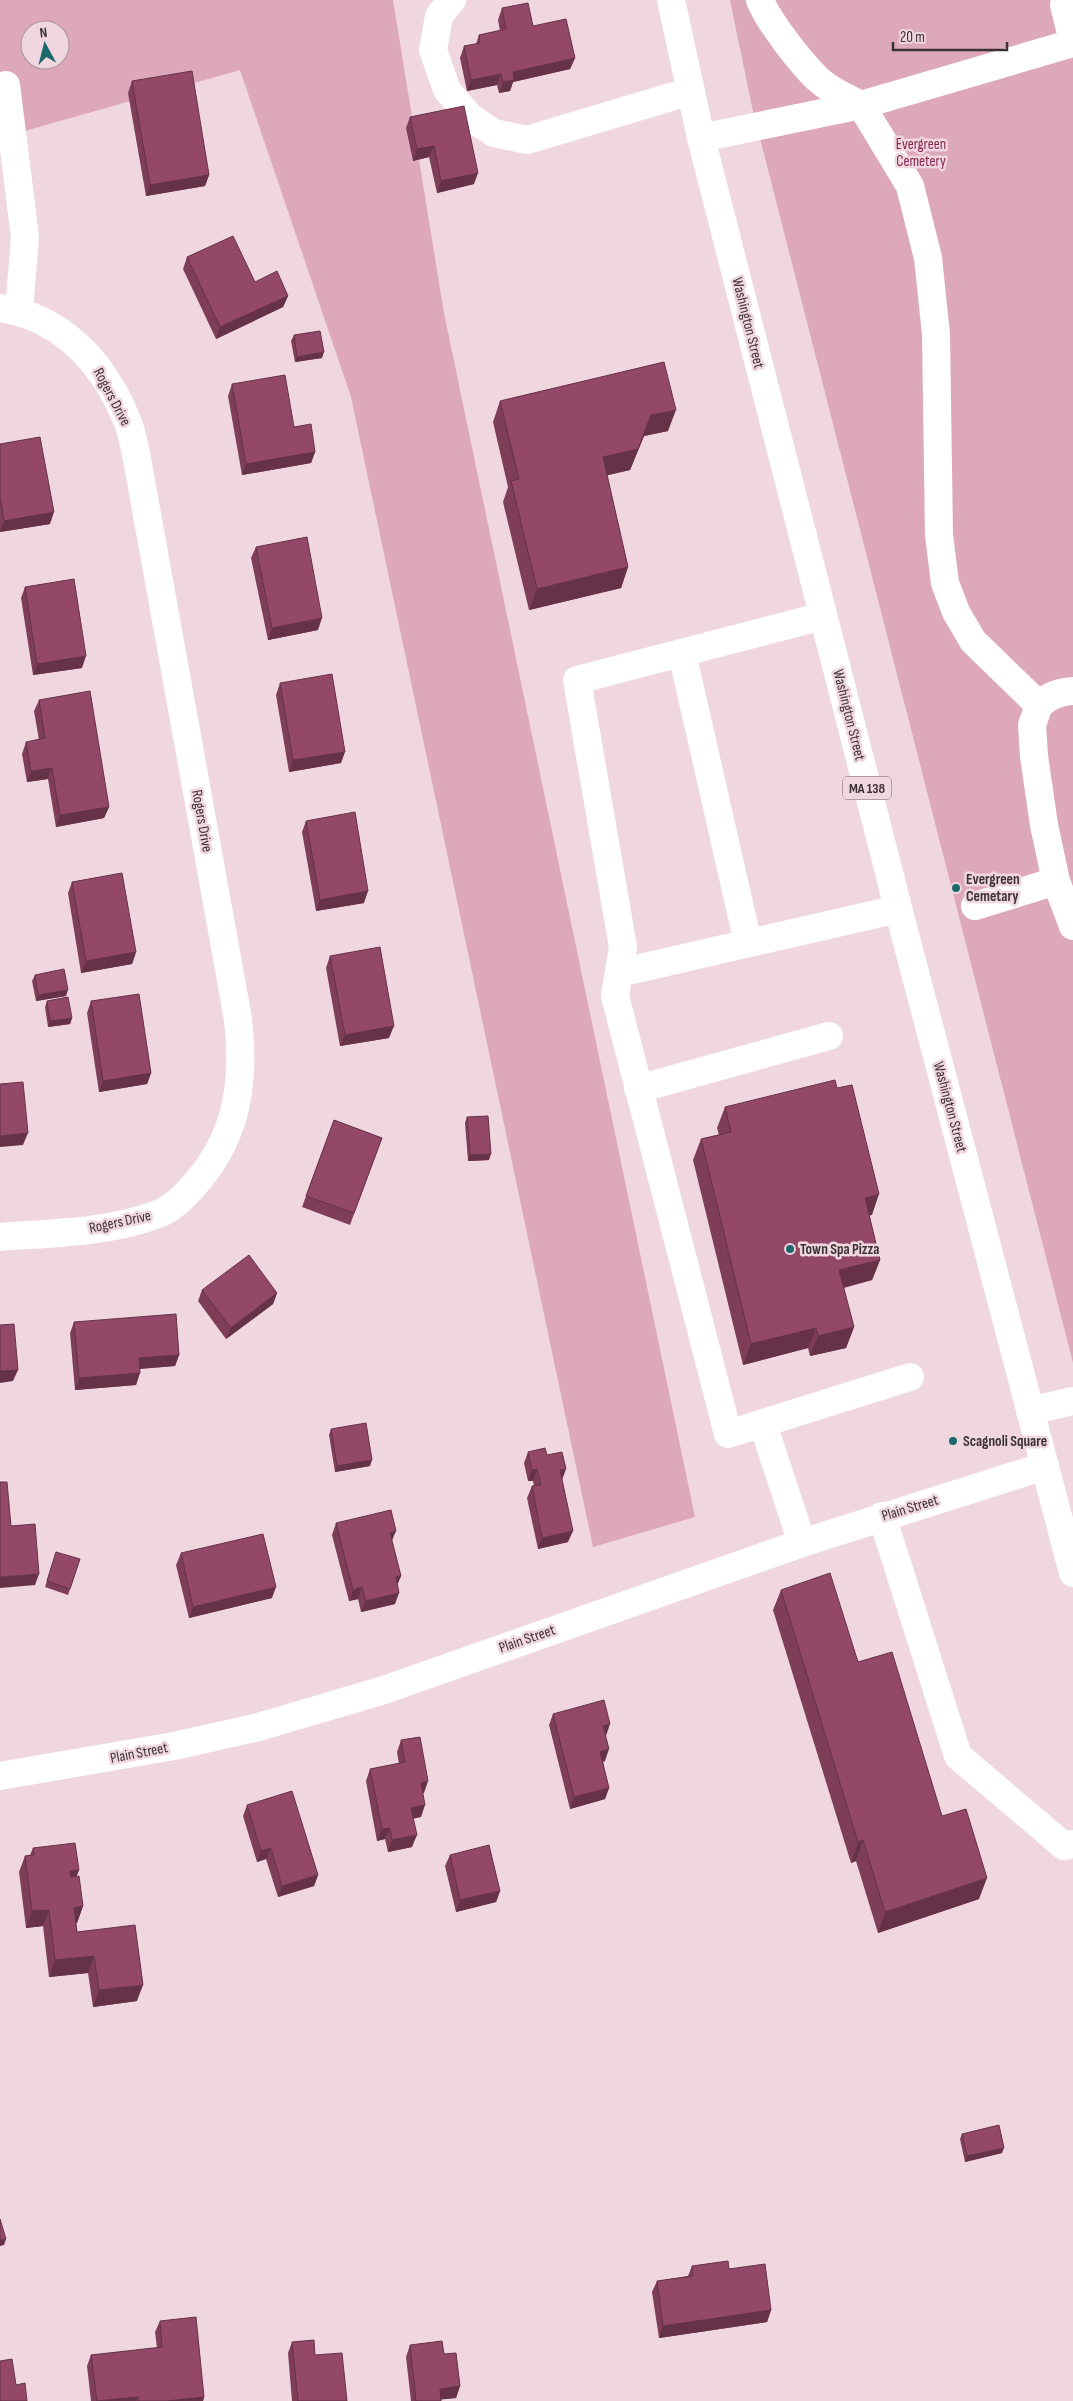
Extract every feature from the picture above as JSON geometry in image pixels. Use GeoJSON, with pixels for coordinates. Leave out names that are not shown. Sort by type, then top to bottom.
{"type":"FeatureCollection","features":[{"type":"Feature","properties":{"kind":"street"},"geometry":{"type":"LineString","coordinates":[[452,0],[439,16],[433,50],[447,90],[471,118],[494,134],[527,140],[691,91]]}},
{"type":"Feature","properties":{"kind":"street","name":"Washington Street"},"geometry":{"type":"LineString","coordinates":[[671,0],[701,138],[823,616],[1073,1574]]}},
{"type":"Feature","properties":{"kind":"street"},"geometry":{"type":"LineString","coordinates":[[760,0],[780,35],[821,82],[861,105],[910,186],[928,258],[936,334],[939,535],[945,583],[956,612],[974,640],[1039,706]]}},
{"type":"Feature","properties":{"kind":"street"},"geometry":{"type":"LineString","coordinates":[[701,138],[861,105],[1073,42],[1064,5],[1065,0]]}},
{"type":"Feature","properties":{"kind":"street"},"geometry":{"type":"LineString","coordinates":[[6,85],[25,237],[10,309]]}},
{"type":"Feature","properties":{"kind":"street","name":"Rogers Drive"},"geometry":{"type":"LineString","coordinates":[[0,1237],[95,1229],[131,1223],[160,1214],[186,1194],[211,1166],[228,1131],[236,1109],[240,1080],[241,1049],[238,1019],[137,459],[127,418],[93,361],[68,337],[45,320],[10,309]]}},
{"type":"Feature","properties":{"kind":"street"},"geometry":{"type":"LineString","coordinates":[[823,616],[577,680],[623,947],[615,996],[728,1434],[910,1378]]}},
{"type":"Feature","properties":{"kind":"street"},"geometry":{"type":"LineString","coordinates":[[682,653],[748,943]]}},
{"type":"Feature","properties":{"kind":"street"},"geometry":{"type":"LineString","coordinates":[[1073,691],[1049,696],[1039,706],[1032,725],[1034,756],[1044,825],[1056,880],[1073,926]]}},
{"type":"Feature","properties":{"kind":"street"},"geometry":{"type":"LineString","coordinates":[[975,906],[1056,880]]}},
{"type":"Feature","properties":{"kind":"street"},"geometry":{"type":"LineString","coordinates":[[619,973],[898,909]]}},
{"type":"Feature","properties":{"kind":"street"},"geometry":{"type":"LineString","coordinates":[[638,1089],[829,1036]]}},
{"type":"Feature","properties":{"kind":"street"},"geometry":{"type":"LineString","coordinates":[[1030,1411],[1073,1401]]}},
{"type":"Feature","properties":{"kind":"street"},"geometry":{"type":"LineString","coordinates":[[763,1424],[802,1543]]}},
{"type":"Feature","properties":{"kind":"street","name":"Plain Street"},"geometry":{"type":"LineString","coordinates":[[0,1776],[165,1748],[255,1728],[384,1690],[802,1543],[882,1516],[1045,1466]]}},
{"type":"Feature","properties":{"kind":"street"},"geometry":{"type":"LineString","coordinates":[[882,1516],[958,1756],[1064,1846],[1073,1844]]}},
{"type":"Feature","properties":{"kind":"green space"},"geometry":{"type":"Polygon","coordinates":[[[0,0],[393,0],[444,313],[695,1517],[593,1547],[351,397],[240,70],[0,138],[0,0]]]}},
{"type":"Feature","properties":{"kind":"green space","name":"Evergreen Cemetery"},"geometry":{"type":"Polygon","coordinates":[[[730,0],[1073,0],[1073,1363],[752,107],[730,0]]]}},
{"type":"Feature","properties":{"kind":"building"},"geometry":{"type":"Polygon","coordinates":[[[528,3],[533,26],[566,19],[575,58],[513,72],[514,80],[503,82],[501,74],[471,80],[464,46],[480,43],[479,35],[506,29],[502,8],[528,3]]]}},
{"type":"Feature","properties":{"kind":"building"},"geometry":{"type":"Polygon","coordinates":[[[192,71],[209,175],[150,185],[132,81],[192,71]]]}},
{"type":"Feature","properties":{"kind":"building"},"geometry":{"type":"Polygon","coordinates":[[[464,106],[478,173],[441,181],[434,146],[417,149],[410,117],[464,106]]]}},
{"type":"Feature","properties":{"kind":"building"},"geometry":{"type":"Polygon","coordinates":[[[233,236],[255,282],[277,271],[288,296],[220,327],[187,257],[233,236]]]}},
{"type":"Feature","properties":{"kind":"building"},"geometry":{"type":"Polygon","coordinates":[[[320,331],[324,352],[297,357],[294,335],[320,331]]]}},
{"type":"Feature","properties":{"kind":"building"},"geometry":{"type":"Polygon","coordinates":[[[664,362],[676,410],[651,415],[638,449],[603,457],[628,567],[537,589],[511,481],[519,479],[500,401],[664,362]]]}},
{"type":"Feature","properties":{"kind":"building"},"geometry":{"type":"Polygon","coordinates":[[[285,375],[294,427],[311,424],[315,452],[246,464],[232,384],[285,375]]]}},
{"type":"Feature","properties":{"kind":"building"},"geometry":{"type":"Polygon","coordinates":[[[40,437],[54,512],[4,521],[0,496],[0,444],[40,437]]]}},
{"type":"Feature","properties":{"kind":"building"},"geometry":{"type":"Polygon","coordinates":[[[307,537],[322,618],[272,628],[256,547],[307,537]]]}},
{"type":"Feature","properties":{"kind":"building"},"geometry":{"type":"Polygon","coordinates":[[[74,579],[86,656],[37,664],[25,587],[74,579]]]}},
{"type":"Feature","properties":{"kind":"building"},"geometry":{"type":"Polygon","coordinates":[[[332,674],[345,752],[293,760],[280,683],[332,674]]]}},
{"type":"Feature","properties":{"kind":"building"},"geometry":{"type":"Polygon","coordinates":[[[90,691],[109,807],[60,815],[52,768],[31,771],[26,742],[45,738],[39,700],[90,691]]]}},
{"type":"Feature","properties":{"kind":"building"},"geometry":{"type":"Polygon","coordinates":[[[355,812],[368,891],[320,900],[306,821],[355,812]]]}},
{"type":"Feature","properties":{"kind":"building"},"geometry":{"type":"Polygon","coordinates":[[[122,873],[136,952],[86,961],[72,882],[122,873]]]}},
{"type":"Feature","properties":{"kind":"building"},"geometry":{"type":"Polygon","coordinates":[[[380,947],[394,1026],[345,1035],[330,956],[380,947]]]}},
{"type":"Feature","properties":{"kind":"building"},"geometry":{"type":"Polygon","coordinates":[[[64,969],[68,990],[38,995],[35,975],[64,969]]]}},
{"type":"Feature","properties":{"kind":"building"},"geometry":{"type":"Polygon","coordinates":[[[139,994],[151,1073],[103,1081],[91,1001],[139,994]]]}},
{"type":"Feature","properties":{"kind":"building"},"geometry":{"type":"Polygon","coordinates":[[[68,997],[72,1018],[50,1021],[47,1001],[68,997]]]}},
{"type":"Feature","properties":{"kind":"building","name":"Town Spa Pizza"},"geometry":{"type":"Polygon","coordinates":[[[835,1080],[837,1088],[852,1085],[879,1194],[865,1198],[880,1260],[839,1270],[854,1327],[818,1336],[816,1328],[751,1344],[701,1139],[731,1132],[725,1107],[835,1080]]]}},
{"type":"Feature","properties":{"kind":"building"},"geometry":{"type":"Polygon","coordinates":[[[23,1082],[28,1133],[0,1136],[0,1084],[23,1082]]]}},
{"type":"Feature","properties":{"kind":"building"},"geometry":{"type":"Polygon","coordinates":[[[488,1116],[491,1154],[470,1155],[467,1117],[488,1116]]]}},
{"type":"Feature","properties":{"kind":"building"},"geometry":{"type":"Polygon","coordinates":[[[334,1120],[382,1138],[354,1213],[306,1196],[334,1120]]]}},
{"type":"Feature","properties":{"kind":"building"},"geometry":{"type":"Polygon","coordinates":[[[249,1255],[277,1293],[231,1328],[202,1290],[249,1255]]]}},
{"type":"Feature","properties":{"kind":"building"},"geometry":{"type":"Polygon","coordinates":[[[176,1314],[179,1355],[139,1358],[140,1373],[79,1378],[74,1322],[176,1314]]]}},
{"type":"Feature","properties":{"kind":"building"},"geometry":{"type":"Polygon","coordinates":[[[14,1324],[18,1370],[0,1371],[0,1325],[14,1324]]]}},
{"type":"Feature","properties":{"kind":"building"},"geometry":{"type":"Polygon","coordinates":[[[366,1423],[372,1460],[337,1466],[331,1429],[366,1423]]]}},
{"type":"Feature","properties":{"kind":"building"},"geometry":{"type":"Polygon","coordinates":[[[545,1448],[547,1455],[562,1452],[566,1469],[560,1470],[573,1531],[542,1538],[532,1486],[541,1485],[537,1469],[532,1470],[528,1452],[545,1448]]]}},
{"type":"Feature","properties":{"kind":"building"},"geometry":{"type":"Polygon","coordinates":[[[0,1482],[7,1482],[11,1526],[35,1524],[39,1574],[0,1577],[0,1482]]]}},
{"type":"Feature","properties":{"kind":"building"},"geometry":{"type":"Polygon","coordinates":[[[391,1510],[396,1531],[390,1533],[401,1576],[396,1577],[399,1593],[366,1601],[362,1587],[353,1590],[336,1523],[391,1510]]]}},
{"type":"Feature","properties":{"kind":"building"},"geometry":{"type":"Polygon","coordinates":[[[263,1534],[276,1587],[193,1607],[181,1553],[263,1534]]]}},
{"type":"Feature","properties":{"kind":"building"},"geometry":{"type":"Polygon","coordinates":[[[56,1552],[80,1559],[70,1589],[47,1581],[56,1552]]]}},
{"type":"Feature","properties":{"kind":"building"},"geometry":{"type":"Polygon","coordinates":[[[830,1573],[858,1662],[892,1652],[942,1816],[966,1809],[987,1878],[885,1912],[863,1840],[858,1842],[781,1590],[830,1573]]]}},
{"type":"Feature","properties":{"kind":"building"},"geometry":{"type":"Polygon","coordinates":[[[604,1700],[610,1724],[603,1726],[609,1749],[600,1752],[609,1788],[574,1797],[553,1714],[604,1700]]]}},
{"type":"Feature","properties":{"kind":"building"},"geometry":{"type":"Polygon","coordinates":[[[420,1737],[428,1781],[421,1783],[425,1805],[411,1808],[417,1835],[392,1840],[390,1828],[382,1829],[370,1769],[405,1762],[401,1740],[420,1737]]]}},
{"type":"Feature","properties":{"kind":"building"},"geometry":{"type":"Polygon","coordinates":[[[292,1791],[318,1875],[282,1886],[271,1848],[261,1851],[247,1805],[292,1791]]]}},
{"type":"Feature","properties":{"kind":"building"},"geometry":{"type":"Polygon","coordinates":[[[75,1843],[79,1870],[70,1871],[71,1877],[79,1876],[83,1906],[74,1908],[77,1932],[135,1925],[143,1985],[99,1990],[94,1956],[55,1960],[49,1910],[32,1911],[25,1856],[34,1855],[33,1848],[75,1843]]]}},
{"type":"Feature","properties":{"kind":"building"},"geometry":{"type":"Polygon","coordinates":[[[489,1845],[500,1891],[460,1900],[450,1855],[489,1845]]]}},
{"type":"Feature","properties":{"kind":"building"},"geometry":{"type":"Polygon","coordinates":[[[999,2125],[1004,2148],[967,2156],[962,2134],[999,2125]]]}},
{"type":"Feature","properties":{"kind":"building"},"geometry":{"type":"Polygon","coordinates":[[[0,2219],[6,2239],[0,2240],[0,2219]]]}},
{"type":"Feature","properties":{"kind":"building"},"geometry":{"type":"Polygon","coordinates":[[[728,2261],[729,2269],[765,2264],[771,2310],[663,2326],[657,2281],[693,2276],[692,2266],[728,2261]]]}},
{"type":"Feature","properties":{"kind":"building"},"geometry":{"type":"Polygon","coordinates":[[[196,2317],[204,2397],[167,2401],[138,2401],[138,2397],[97,2401],[91,2355],[162,2347],[160,2321],[196,2317]]]}},
{"type":"Feature","properties":{"kind":"building"},"geometry":{"type":"Polygon","coordinates":[[[314,2340],[315,2355],[342,2353],[347,2401],[298,2401],[292,2342],[314,2340]]]}},
{"type":"Feature","properties":{"kind":"building"},"geometry":{"type":"Polygon","coordinates":[[[442,2341],[444,2354],[456,2353],[460,2386],[440,2389],[441,2401],[416,2401],[410,2345],[442,2341]]]}},
{"type":"Feature","properties":{"kind":"building"},"geometry":{"type":"Polygon","coordinates":[[[12,2359],[16,2385],[25,2383],[27,2401],[0,2401],[0,2361],[12,2359]]]}},
{"type":"Feature","properties":{"kind":"place","name":"Evergreen Cemetary"},"geometry":{"type":"Point","coordinates":[956,888]}},
{"type":"Feature","properties":{"kind":"place","name":"Town Spa Pizza"},"geometry":{"type":"Point","coordinates":[790,1249]}},
{"type":"Feature","properties":{"kind":"place","name":"Scagnoli Square"},"geometry":{"type":"Point","coordinates":[953,1441]}}]}
